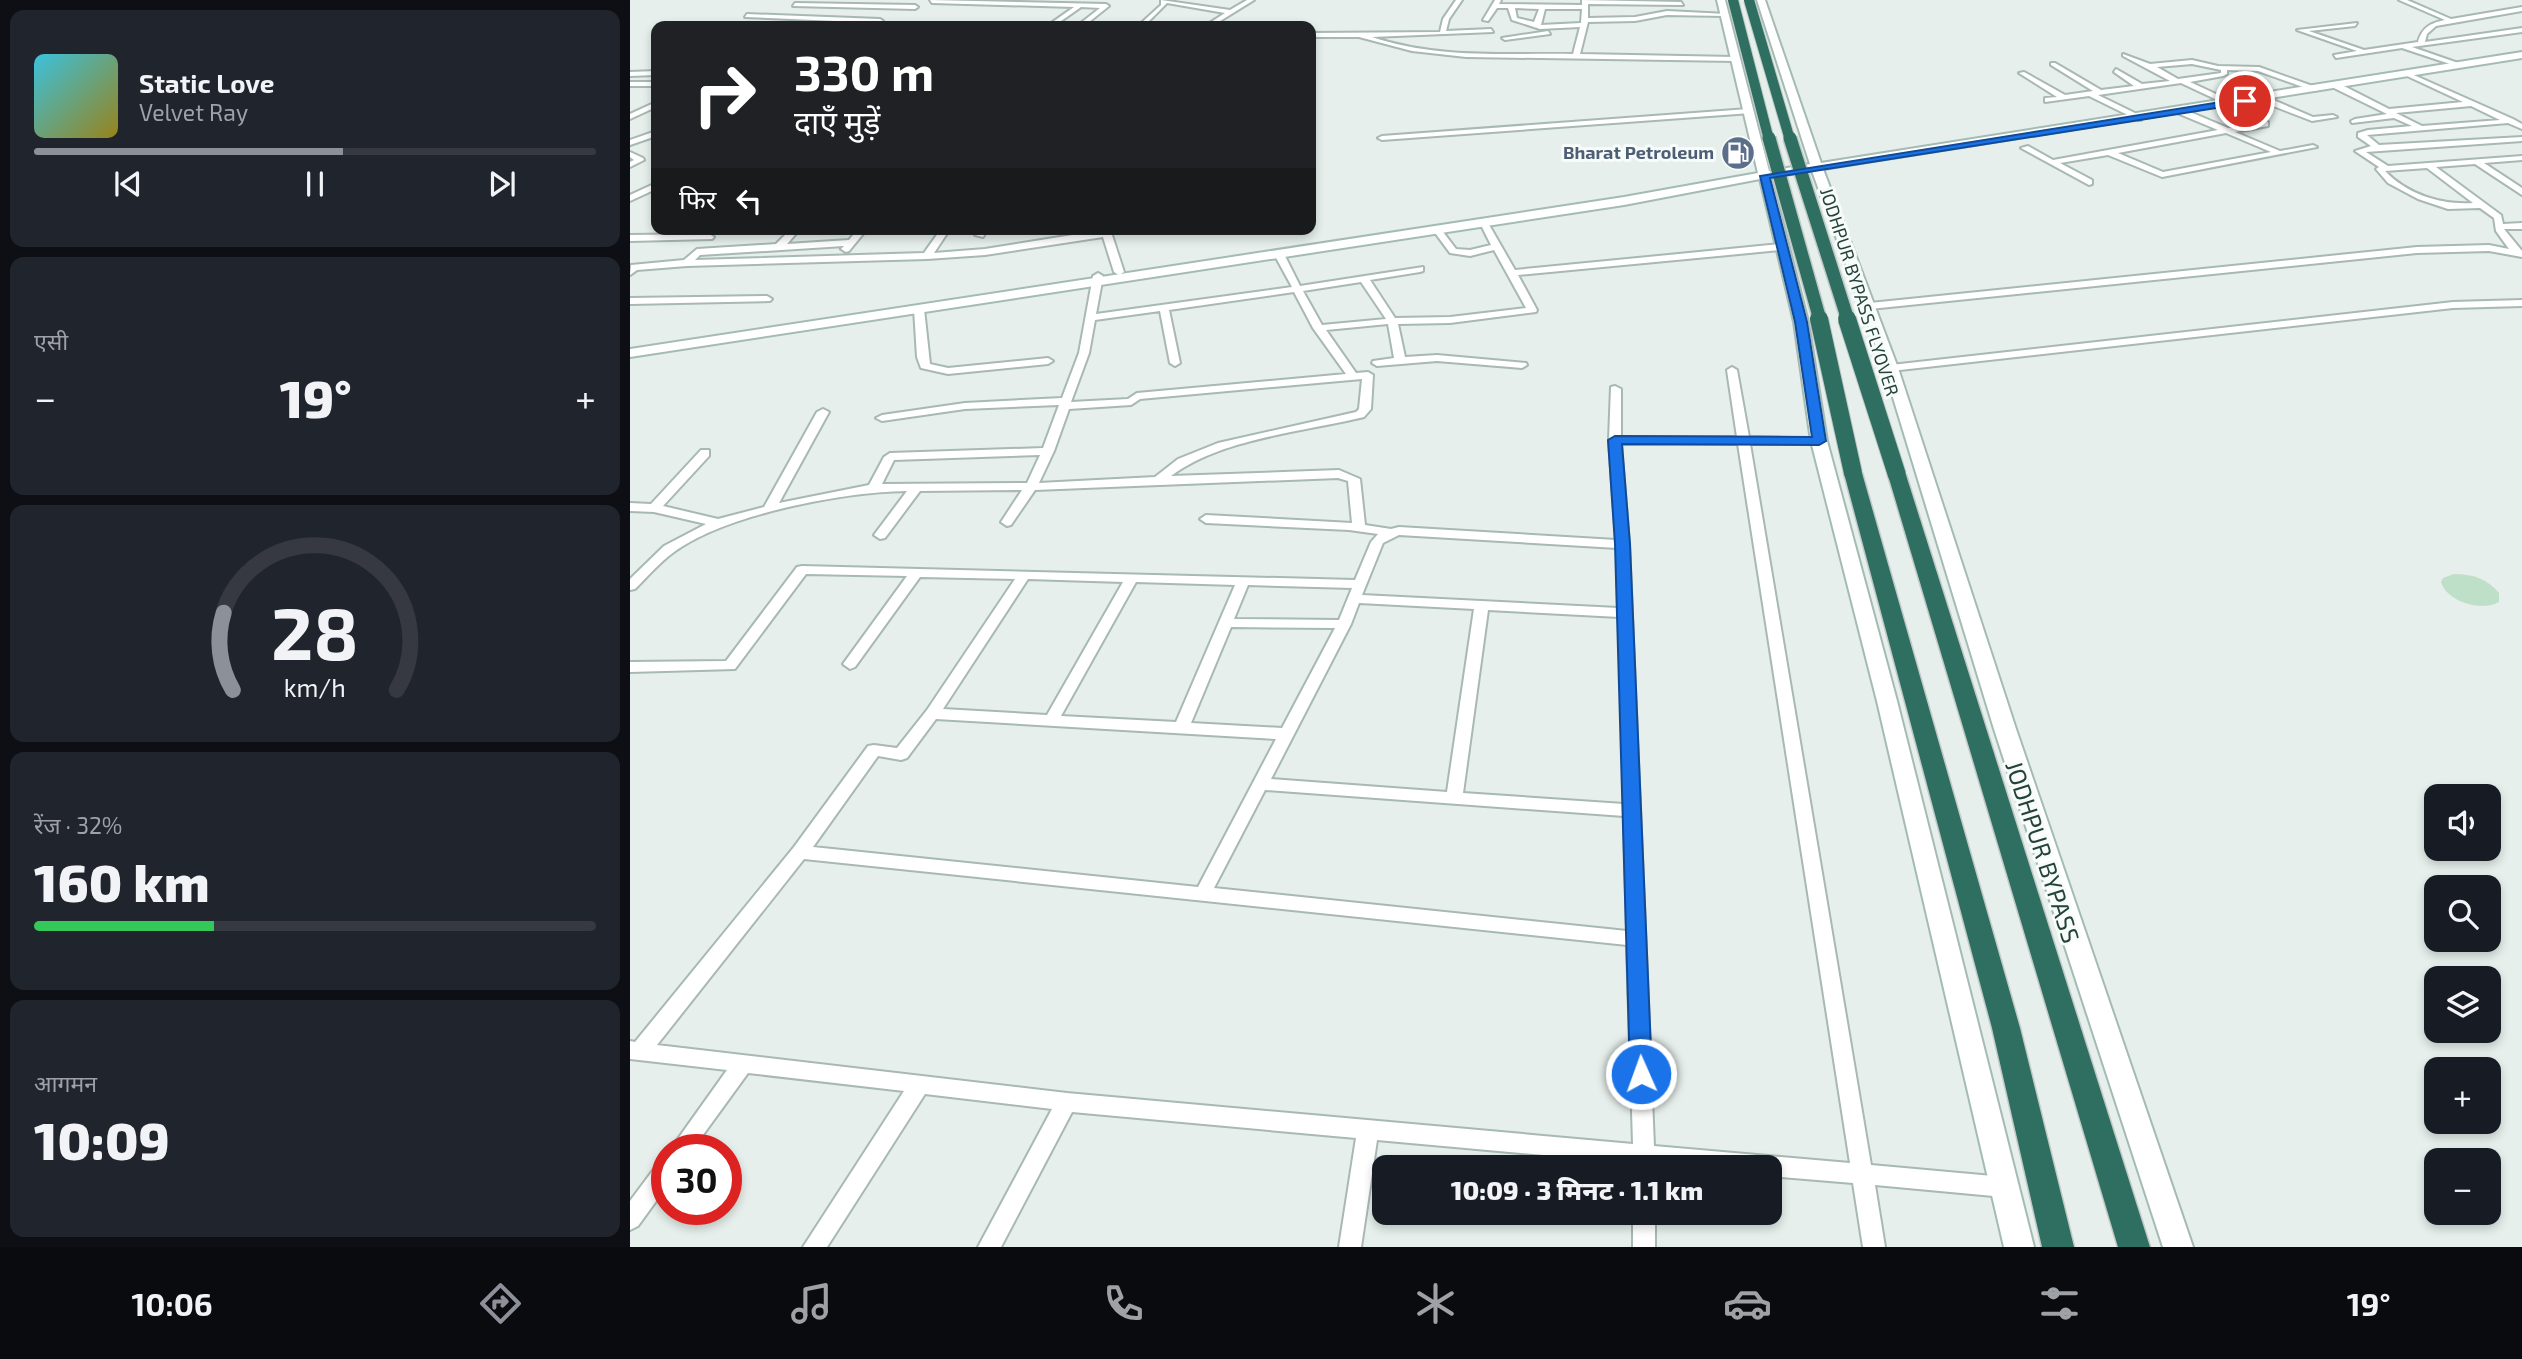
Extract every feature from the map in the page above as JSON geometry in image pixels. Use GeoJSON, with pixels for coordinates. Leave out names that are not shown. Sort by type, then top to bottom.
{"type":"FeatureCollection","features":[{"type":"Feature","properties":{"kind":"highway","name":"JODHPUR BYPASS FLYOVER"},"geometry":{"type":"LineString","coordinates":[[1749,0],[1798,166],[1897,475]]}},
{"type":"Feature","properties":{"kind":"highway","name":"JODHPUR BYPASS FLYOVER"},"geometry":{"type":"LineString","coordinates":[[1726,5],[1761,111],[1817,308],[1853,473],[2006,1028],[2058,1247]]}},
{"type":"Feature","properties":{"kind":"highway","name":"JODHPUR BYPASS"},"geometry":{"type":"LineString","coordinates":[[1897,475],[2134,1247]]}},
{"type":"Feature","properties":{"kind":"street"},"geometry":{"type":"LineString","coordinates":[[894,16],[932,0],[1083,3],[1106,6]]}},
{"type":"Feature","properties":{"kind":"street"},"geometry":{"type":"LineString","coordinates":[[1146,21],[1164,5],[1164,0],[1231,12]]}},
{"type":"Feature","properties":{"kind":"street"},"geometry":{"type":"LineString","coordinates":[[1216,21],[1251,0]]}},
{"type":"Feature","properties":{"kind":"street"},"geometry":{"type":"LineString","coordinates":[[1443,32],[1446,19],[1459,0]]}},
{"type":"Feature","properties":{"kind":"street"},"geometry":{"type":"LineString","coordinates":[[1760,0],[1817,168],[1891,368],[1966,611],[2178,1247]]}},
{"type":"Feature","properties":{"kind":"street"},"geometry":{"type":"LineString","coordinates":[[2402,0],[2448,19]]}},
{"type":"Feature","properties":{"kind":"street"},"geometry":{"type":"LineString","coordinates":[[2511,0],[2522,3]]}},
{"type":"Feature","properties":{"kind":"street"},"geometry":{"type":"LineString","coordinates":[[1086,21],[1113,1]]}},
{"type":"Feature","properties":{"kind":"street"},"geometry":{"type":"LineString","coordinates":[[1057,21],[1083,3]]}},
{"type":"Feature","properties":{"kind":"street"},"geometry":{"type":"LineString","coordinates":[[1486,20],[1496,3],[1543,7],[1584,3],[1686,5]]}},
{"type":"Feature","properties":{"kind":"street"},"geometry":{"type":"LineString","coordinates":[[1576,56],[1584,22],[1584,3]]}},
{"type":"Feature","properties":{"kind":"street"},"geometry":{"type":"LineString","coordinates":[[794,5],[915,7]]}},
{"type":"Feature","properties":{"kind":"street"},"geometry":{"type":"LineString","coordinates":[[1511,6],[1514,19],[1544,28],[1635,19],[1726,5],[1735,59],[1801,322],[1819,441],[1888,701],[2019,1247]]}},
{"type":"Feature","properties":{"kind":"street"},"geometry":{"type":"LineString","coordinates":[[1536,25],[1543,7]]}},
{"type":"Feature","properties":{"kind":"street"},"geometry":{"type":"LineString","coordinates":[[2421,44],[2424,33],[2434,24],[2448,19],[2522,9]]}},
{"type":"Feature","properties":{"kind":"street"},"geometry":{"type":"LineString","coordinates":[[2501,12],[2522,19]]}},
{"type":"Feature","properties":{"kind":"street"},"geometry":{"type":"LineString","coordinates":[[747,16],[882,21]]}},
{"type":"Feature","properties":{"kind":"street"},"geometry":{"type":"LineString","coordinates":[[780,21],[786,19]]}},
{"type":"Feature","properties":{"kind":"street"},"geometry":{"type":"LineString","coordinates":[[2355,24],[2300,30],[2365,52]]}},
{"type":"Feature","properties":{"kind":"street"},"geometry":{"type":"LineString","coordinates":[[2336,56],[2522,30]]}},
{"type":"Feature","properties":{"kind":"street"},"geometry":{"type":"LineString","coordinates":[[1316,34],[1491,31]]}},
{"type":"Feature","properties":{"kind":"street"},"geometry":{"type":"LineString","coordinates":[[1505,38],[1532,33],[1581,34]]}},
{"type":"Feature","properties":{"kind":"street"},"geometry":{"type":"LineString","coordinates":[[1360,35],[1385,45],[1418,51],[1735,59]]}},
{"type":"Feature","properties":{"kind":"street"},"geometry":{"type":"LineString","coordinates":[[2402,46],[2459,65]]}},
{"type":"Feature","properties":{"kind":"street"},"geometry":{"type":"LineString","coordinates":[[2125,55],[2228,103]]}},
{"type":"Feature","properties":{"kind":"street"},"geometry":{"type":"LineString","coordinates":[[630,346],[1484,223],[2522,55]]}},
{"type":"Feature","properties":{"kind":"street"},"geometry":{"type":"LineString","coordinates":[[2148,66],[2192,62],[2223,68],[2270,71],[2317,89]]}},
{"type":"Feature","properties":{"kind":"street"},"geometry":{"type":"LineString","coordinates":[[2053,64],[2138,118]]}},
{"type":"Feature","properties":{"kind":"street"},"geometry":{"type":"LineString","coordinates":[[2049,100],[2221,75],[2225,72],[2223,68]]}},
{"type":"Feature","properties":{"kind":"street"},"geometry":{"type":"LineString","coordinates":[[2116,71],[2140,86]]}},
{"type":"Feature","properties":{"kind":"street"},"geometry":{"type":"LineString","coordinates":[[630,74],[651,73]]}},
{"type":"Feature","properties":{"kind":"street"},"geometry":{"type":"LineString","coordinates":[[2022,74],[2064,98]]}},
{"type":"Feature","properties":{"kind":"street"},"geometry":{"type":"LineString","coordinates":[[2407,74],[2522,127]]}},
{"type":"Feature","properties":{"kind":"street"},"geometry":{"type":"LineString","coordinates":[[630,87],[651,84]]}},
{"type":"Feature","properties":{"kind":"street"},"geometry":{"type":"LineString","coordinates":[[2337,86],[2489,160]]}},
{"type":"Feature","properties":{"kind":"street"},"geometry":{"type":"LineString","coordinates":[[2261,99],[2315,119],[2333,117]]}},
{"type":"Feature","properties":{"kind":"street"},"geometry":{"type":"LineString","coordinates":[[2355,121],[2392,113],[2472,104]]}},
{"type":"Feature","properties":{"kind":"street"},"geometry":{"type":"LineString","coordinates":[[630,117],[651,106]]}},
{"type":"Feature","properties":{"kind":"street"},"geometry":{"type":"LineString","coordinates":[[1382,138],[1748,111]]}},
{"type":"Feature","properties":{"kind":"street"},"geometry":{"type":"LineString","coordinates":[[2180,111],[2277,152]]}},
{"type":"Feature","properties":{"kind":"street"},"geometry":{"type":"LineString","coordinates":[[2377,147],[2361,135],[2368,132],[2522,118]]}},
{"type":"Feature","properties":{"kind":"street"},"geometry":{"type":"LineString","coordinates":[[2053,162],[2264,124]]}},
{"type":"Feature","properties":{"kind":"street"},"geometry":{"type":"LineString","coordinates":[[630,143],[651,135]]}},
{"type":"Feature","properties":{"kind":"street"},"geometry":{"type":"LineString","coordinates":[[2522,139],[2377,147],[2362,149],[2359,153],[2384,166],[2522,158]]}},
{"type":"Feature","properties":{"kind":"street"},"geometry":{"type":"LineString","coordinates":[[2109,152],[2162,174],[2313,146]]}},
{"type":"Feature","properties":{"kind":"street"},"geometry":{"type":"LineString","coordinates":[[2025,148],[2089,182]]}},
{"type":"Feature","properties":{"kind":"street"},"geometry":{"type":"LineString","coordinates":[[630,154],[640,160],[630,165]]}},
{"type":"Feature","properties":{"kind":"street"},"geometry":{"type":"LineString","coordinates":[[2477,162],[2522,192]]}},
{"type":"Feature","properties":{"kind":"street"},"geometry":{"type":"LineString","coordinates":[[2427,164],[2498,217],[2501,232],[2519,253]]}},
{"type":"Feature","properties":{"kind":"street"},"geometry":{"type":"LineString","coordinates":[[2384,166],[2380,171],[2392,182],[2439,204],[2483,205]]}},
{"type":"Feature","properties":{"kind":"street"},"geometry":{"type":"LineString","coordinates":[[2502,177],[2522,177]]}},
{"type":"Feature","properties":{"kind":"street"},"geometry":{"type":"LineString","coordinates":[[630,353],[919,309],[1097,279],[1119,272],[1685,186],[1723,183]]}},
{"type":"Feature","properties":{"kind":"street"},"geometry":{"type":"LineString","coordinates":[[630,198],[651,188]]}},
{"type":"Feature","properties":{"kind":"street"},"geometry":{"type":"LineString","coordinates":[[1318,328],[1392,321],[1450,320],[1532,310],[1484,223]]}},
{"type":"Feature","properties":{"kind":"street"},"geometry":{"type":"LineString","coordinates":[[2443,249],[2522,226]]}},
{"type":"Feature","properties":{"kind":"street"},"geometry":{"type":"LineString","coordinates":[[1437,230],[1453,251],[1470,253],[1497,246]]}},
{"type":"Feature","properties":{"kind":"street"},"geometry":{"type":"LineString","coordinates":[[687,263],[711,235]]}},
{"type":"Feature","properties":{"kind":"street"},"geometry":{"type":"LineString","coordinates":[[779,247],[790,235]]}},
{"type":"Feature","properties":{"kind":"street"},"geometry":{"type":"LineString","coordinates":[[837,260],[857,235]]}},
{"type":"Feature","properties":{"kind":"street"},"geometry":{"type":"LineString","coordinates":[[927,256],[942,235]]}},
{"type":"Feature","properties":{"kind":"street"},"geometry":{"type":"LineString","coordinates":[[631,268],[687,263],[837,260],[985,252],[1087,235]]}},
{"type":"Feature","properties":{"kind":"street"},"geometry":{"type":"LineString","coordinates":[[1106,235],[1119,272]]}},
{"type":"Feature","properties":{"kind":"street"},"geometry":{"type":"LineString","coordinates":[[630,238],[709,237]]}},
{"type":"Feature","properties":{"kind":"street"},"geometry":{"type":"LineString","coordinates":[[697,252],[849,243]]}},
{"type":"Feature","properties":{"kind":"street"},"geometry":{"type":"LineString","coordinates":[[1512,273],[1782,247]]}},
{"type":"Feature","properties":{"kind":"street"},"geometry":{"type":"LineString","coordinates":[[1870,306],[2443,249],[2489,248],[2519,253]]}},
{"type":"Feature","properties":{"kind":"street"},"geometry":{"type":"LineString","coordinates":[[1279,254],[1318,328],[1353,376]]}},
{"type":"Feature","properties":{"kind":"street"},"geometry":{"type":"LineString","coordinates":[[1090,318],[1420,269]]}},
{"type":"Feature","properties":{"kind":"street"},"geometry":{"type":"LineString","coordinates":[[1363,278],[1392,321],[1401,360]]}},
{"type":"Feature","properties":{"kind":"street"},"geometry":{"type":"LineString","coordinates":[[1007,522],[1031,486],[1048,451],[1084,353],[1097,279]]}},
{"type":"Feature","properties":{"kind":"street"},"geometry":{"type":"LineString","coordinates":[[630,301],[767,299]]}},
{"type":"Feature","properties":{"kind":"street"},"geometry":{"type":"LineString","coordinates":[[1891,368],[2453,306],[2522,303]]}},
{"type":"Feature","properties":{"kind":"street"},"geometry":{"type":"LineString","coordinates":[[1164,308],[1175,363]]}},
{"type":"Feature","properties":{"kind":"street"},"geometry":{"type":"LineString","coordinates":[[919,309],[925,366],[947,371],[1048,361]]}},
{"type":"Feature","properties":{"kind":"street"},"geometry":{"type":"LineString","coordinates":[[1377,363],[1454,358],[1496,365],[1522,365]]}},
{"type":"Feature","properties":{"kind":"street"},"geometry":{"type":"LineString","coordinates":[[1731,370],[1874,1247]]}},
{"type":"Feature","properties":{"kind":"street"},"geometry":{"type":"LineString","coordinates":[[882,418],[965,406],[1131,402],[1137,396],[1368,375],[1366,409],[1360,415],[1222,444],[1182,462],[1158,480]]}},
{"type":"Feature","properties":{"kind":"street"},"geometry":{"type":"LineString","coordinates":[[1615,389],[1644,1155]]}},
{"type":"Feature","properties":{"kind":"street"},"geometry":{"type":"LineString","coordinates":[[769,510],[823,412]]}},
{"type":"Feature","properties":{"kind":"street"},"geometry":{"type":"LineString","coordinates":[[1615,440],[1819,441]]}},
{"type":"Feature","properties":{"kind":"street"},"geometry":{"type":"LineString","coordinates":[[874,488],[890,457],[1048,451]]}},
{"type":"Feature","properties":{"kind":"street"},"geometry":{"type":"LineString","coordinates":[[654,508],[705,453]]}},
{"type":"Feature","properties":{"kind":"street"},"geometry":{"type":"LineString","coordinates":[[630,586],[669,549],[718,523],[874,488],[1031,486],[1345,474],[1354,479],[1359,526]]}},
{"type":"Feature","properties":{"kind":"street"},"geometry":{"type":"LineString","coordinates":[[880,535],[917,487]]}},
{"type":"Feature","properties":{"kind":"street"},"geometry":{"type":"LineString","coordinates":[[630,507],[654,508],[718,523]]}},
{"type":"Feature","properties":{"kind":"street"},"geometry":{"type":"LineString","coordinates":[[1206,519],[1359,526],[1389,532],[1622,544]]}},
{"type":"Feature","properties":{"kind":"street"},"geometry":{"type":"LineString","coordinates":[[1203,893],[1344,624],[1377,542],[1389,532]]}},
{"type":"Feature","properties":{"kind":"street"},"geometry":{"type":"LineString","coordinates":[[630,667],[730,666],[803,570],[1243,581],[1482,604],[1625,613]]}},
{"type":"Feature","properties":{"kind":"street"},"geometry":{"type":"LineString","coordinates":[[850,664],[916,573]]}},
{"type":"Feature","properties":{"kind":"street"},"geometry":{"type":"LineString","coordinates":[[635,1051],[800,852],[874,750],[901,754],[932,714],[1024,575]]}},
{"type":"Feature","properties":{"kind":"street"},"geometry":{"type":"LineString","coordinates":[[1051,720],[1132,577]]}},
{"type":"Feature","properties":{"kind":"street"},"geometry":{"type":"LineString","coordinates":[[1182,727],[1243,581]]}},
{"type":"Feature","properties":{"kind":"street"},"geometry":{"type":"LineString","coordinates":[[1454,797],[1482,604]]}},
{"type":"Feature","properties":{"kind":"street"},"geometry":{"type":"LineString","coordinates":[[1224,623],[1344,624]]}},
{"type":"Feature","properties":{"kind":"street"},"geometry":{"type":"LineString","coordinates":[[932,714],[1287,734]]}},
{"type":"Feature","properties":{"kind":"street"},"geometry":{"type":"LineString","coordinates":[[1259,784],[1632,811]]}},
{"type":"Feature","properties":{"kind":"street"},"geometry":{"type":"LineString","coordinates":[[800,852],[1636,939]]}},
{"type":"Feature","properties":{"kind":"street"},"geometry":{"type":"LineString","coordinates":[[635,1051],[1067,1102],[1368,1130],[1591,1155]]}},
{"type":"Feature","properties":{"kind":"street"},"geometry":{"type":"LineString","coordinates":[[692,1134],[744,1063]]}},
{"type":"Feature","properties":{"kind":"street"},"geometry":{"type":"LineString","coordinates":[[814,1247],[920,1084]]}},
{"type":"Feature","properties":{"kind":"street"},"geometry":{"type":"LineString","coordinates":[[989,1247],[1067,1102]]}},
{"type":"Feature","properties":{"kind":"street"},"geometry":{"type":"LineString","coordinates":[[1350,1247],[1368,1130]]}},
{"type":"Feature","properties":{"kind":"street"},"geometry":{"type":"LineString","coordinates":[[1782,1170],[2004,1187]]}},
{"type":"Feature","properties":{"kind":"street"},"geometry":{"type":"LineString","coordinates":[[630,1219],[651,1190]]}},
{"type":"Feature","properties":{"kind":"street"},"geometry":{"type":"LineString","coordinates":[[1644,1225],[1644,1247]]}},
{"type":"Feature","properties":{"kind":"green space"},"geometry":{"type":"Polygon","coordinates":[[[2454,574],[2473,576],[2485,581],[2499,593],[2499,602],[2484,606],[2458,600],[2450,595],[2441,582],[2443,578],[2454,574]]]}},
{"type":"Feature","properties":{"kind":"place","name":"Bharat Petroleum"},"geometry":{"type":"Point","coordinates":[1738,153]}},
{"type":"Feature","properties":{"kind":"route"},"geometry":{"type":"LineString","coordinates":[[1641,1074],[1622,544],[1615,440],[1819,441],[1801,322],[1765,176],[2245,101]]}}]}
